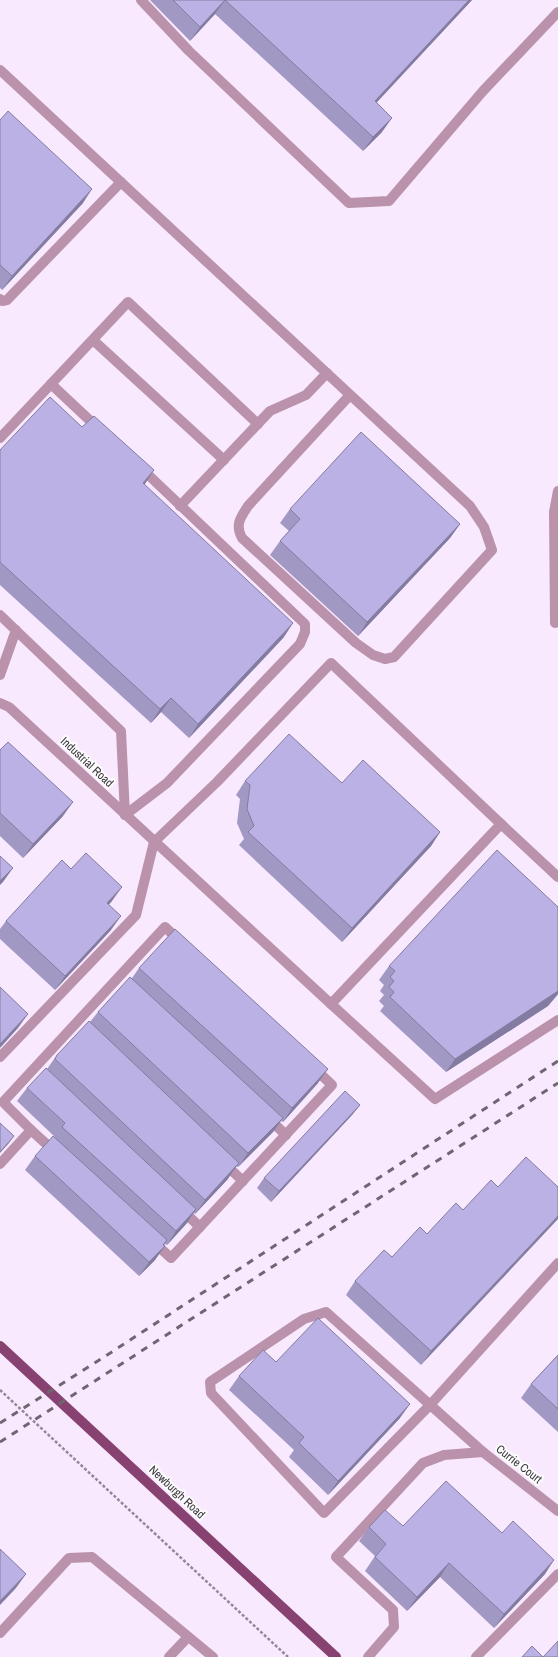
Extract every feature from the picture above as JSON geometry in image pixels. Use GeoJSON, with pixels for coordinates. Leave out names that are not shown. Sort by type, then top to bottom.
{"type":"FeatureCollection","features":[{"type":"Feature","properties":{"kind":"main road","name":"Newburgh Road"},"geometry":{"type":"LineString","coordinates":[[0,1346],[336,1657]]}},
{"type":"Feature","properties":{"kind":"street"},"geometry":{"type":"LineString","coordinates":[[141,0],[189,51],[349,203],[388,201],[483,91],[558,12]]}},
{"type":"Feature","properties":{"kind":"street"},"geometry":{"type":"LineString","coordinates":[[0,70],[470,506],[484,527],[492,550],[394,657],[385,659],[374,655],[356,643],[242,538],[238,530],[240,518],[248,506],[350,395]]}},
{"type":"Feature","properties":{"kind":"street"},"geometry":{"type":"LineString","coordinates":[[0,299],[2,301],[7,300],[121,182]]}},
{"type":"Feature","properties":{"kind":"street"},"geometry":{"type":"LineString","coordinates":[[0,438],[128,302],[258,424]]}},
{"type":"Feature","properties":{"kind":"street"},"geometry":{"type":"LineString","coordinates":[[93,340],[224,460]]}},
{"type":"Feature","properties":{"kind":"street"},"geometry":{"type":"LineString","coordinates":[[180,506],[270,411],[306,395],[327,373]]}},
{"type":"Feature","properties":{"kind":"street"},"geometry":{"type":"LineString","coordinates":[[51,384],[107,437]]}},
{"type":"Feature","properties":{"kind":"street"},"geometry":{"type":"LineString","coordinates":[[125,815],[167,784],[300,644],[305,632],[305,624],[130,458]]}},
{"type":"Feature","properties":{"kind":"street"},"geometry":{"type":"LineString","coordinates":[[555,623],[554,512],[558,491]]}},
{"type":"Feature","properties":{"kind":"street"},"geometry":{"type":"LineString","coordinates":[[0,615],[121,731],[125,815]]}},
{"type":"Feature","properties":{"kind":"street"},"geometry":{"type":"LineString","coordinates":[[0,676],[16,630]]}},
{"type":"Feature","properties":{"kind":"street"},"geometry":{"type":"LineString","coordinates":[[0,1057],[136,915],[154,842],[217,782],[331,663],[558,877]]}},
{"type":"Feature","properties":{"kind":"street","name":"Industrial Road"},"geometry":{"type":"LineString","coordinates":[[0,703],[9,707],[435,1099],[558,1020]]}},
{"type":"Feature","properties":{"kind":"street"},"geometry":{"type":"LineString","coordinates":[[331,1004],[501,824]]}},
{"type":"Feature","properties":{"kind":"street"},"geometry":{"type":"LineString","coordinates":[[165,927],[332,1085],[286,1135],[171,1258],[31,1130],[3,1102],[36,1073],[120,981],[165,927]]}},
{"type":"Feature","properties":{"kind":"street"},"geometry":{"type":"LineString","coordinates":[[257,1108],[286,1135]]}},
{"type":"Feature","properties":{"kind":"street"},"geometry":{"type":"LineString","coordinates":[[0,1164],[31,1130]]}},
{"type":"Feature","properties":{"kind":"street"},"geometry":{"type":"LineString","coordinates":[[214,1154],[243,1181]]}},
{"type":"Feature","properties":{"kind":"street"},"geometry":{"type":"LineString","coordinates":[[177,1205],[200,1227]]}},
{"type":"Feature","properties":{"kind":"street"},"geometry":{"type":"LineString","coordinates":[[430,1405],[326,1312],[304,1319],[210,1382],[212,1393],[324,1512],[430,1405],[558,1263]]}},
{"type":"Feature","properties":{"kind":"street","name":"Currie Court"},"geometry":{"type":"LineString","coordinates":[[430,1405],[483,1452],[558,1511]]}},
{"type":"Feature","properties":{"kind":"street"},"geometry":{"type":"LineString","coordinates":[[368,1657],[394,1627],[393,1610],[336,1557],[423,1463],[444,1455],[483,1452]]}},
{"type":"Feature","properties":{"kind":"street"},"geometry":{"type":"LineString","coordinates":[[0,1633],[69,1558],[92,1557],[213,1657]]}},
{"type":"Feature","properties":{"kind":"street"},"geometry":{"type":"LineString","coordinates":[[476,1657],[558,1574]]}},
{"type":"Feature","properties":{"kind":"street"},"geometry":{"type":"LineString","coordinates":[[169,1657],[188,1637]]}},
{"type":"Feature","properties":{"kind":"path"},"geometry":{"type":"LineString","coordinates":[[0,1390],[288,1657]]}},
{"type":"Feature","properties":{"kind":"building"},"geometry":{"type":"Polygon","coordinates":[[[173,0],[225,0],[200,27],[173,0]]]}},
{"type":"Feature","properties":{"kind":"building"},"geometry":{"type":"Polygon","coordinates":[[[225,0],[469,0],[375,101],[392,118],[373,137],[225,0]]]}},
{"type":"Feature","properties":{"kind":"building"},"geometry":{"type":"Polygon","coordinates":[[[8,111],[92,189],[12,276],[0,265],[0,120],[8,111]]]}},
{"type":"Feature","properties":{"kind":"building"},"geometry":{"type":"Polygon","coordinates":[[[50,397],[82,427],[94,416],[154,470],[143,483],[293,623],[198,724],[171,698],[160,709],[0,562],[0,450],[50,397]]]}},
{"type":"Feature","properties":{"kind":"building"},"geometry":{"type":"Polygon","coordinates":[[[361,432],[460,524],[367,622],[280,541],[300,519],[290,509],[361,432]]]}},
{"type":"Feature","properties":{"kind":"building"},"geometry":{"type":"Polygon","coordinates":[[[289,734],[342,783],[363,760],[440,832],[352,928],[248,832],[254,826],[247,809],[250,785],[245,781],[289,734]]]}},
{"type":"Feature","properties":{"kind":"building"},"geometry":{"type":"Polygon","coordinates":[[[8,742],[73,802],[33,844],[0,813],[0,750],[8,742]]]}},
{"type":"Feature","properties":{"kind":"building"},"geometry":{"type":"Polygon","coordinates":[[[497,850],[558,907],[558,991],[455,1059],[390,997],[394,992],[389,987],[394,981],[390,977],[395,971],[389,966],[497,850]]]}},
{"type":"Feature","properties":{"kind":"building"},"geometry":{"type":"Polygon","coordinates":[[[86,853],[122,887],[107,903],[121,916],[65,976],[6,921],[62,860],[71,869],[86,853]]]}},
{"type":"Feature","properties":{"kind":"building"},"geometry":{"type":"Polygon","coordinates":[[[0,856],[13,868],[0,881],[0,856]]]}},
{"type":"Feature","properties":{"kind":"building"},"geometry":{"type":"Polygon","coordinates":[[[175,929],[328,1069],[292,1108],[139,968],[175,929]]]}},
{"type":"Feature","properties":{"kind":"building"},"geometry":{"type":"Polygon","coordinates":[[[130,977],[283,1118],[248,1153],[98,1012],[130,977]]]}},
{"type":"Feature","properties":{"kind":"building"},"geometry":{"type":"Polygon","coordinates":[[[0,987],[28,1014],[0,1044],[0,987]]]}},
{"type":"Feature","properties":{"kind":"building"},"geometry":{"type":"Polygon","coordinates":[[[89,1021],[239,1163],[205,1200],[55,1059],[89,1021]]]}},
{"type":"Feature","properties":{"kind":"building"},"geometry":{"type":"Polygon","coordinates":[[[46,1068],[196,1209],[176,1231],[62,1127],[65,1123],[27,1088],[46,1068]]]}},
{"type":"Feature","properties":{"kind":"building"},"geometry":{"type":"Polygon","coordinates":[[[345,1091],[360,1105],[279,1191],[264,1178],[345,1091]]]}},
{"type":"Feature","properties":{"kind":"building"},"geometry":{"type":"Polygon","coordinates":[[[0,1123],[14,1136],[0,1152],[0,1123]]]}},
{"type":"Feature","properties":{"kind":"building"},"geometry":{"type":"Polygon","coordinates":[[[53,1136],[167,1240],[163,1245],[165,1246],[149,1262],[35,1156],[53,1136]]]}},
{"type":"Feature","properties":{"kind":"building"},"geometry":{"type":"Polygon","coordinates":[[[526,1157],[558,1187],[558,1216],[431,1351],[355,1281],[384,1250],[392,1257],[420,1227],[427,1234],[456,1203],[463,1210],[491,1180],[498,1187],[526,1157]]]}},
{"type":"Feature","properties":{"kind":"building"},"geometry":{"type":"Polygon","coordinates":[[[318,1318],[410,1404],[338,1481],[299,1443],[304,1437],[239,1376],[263,1350],[276,1362],[318,1318]]]}},
{"type":"Feature","properties":{"kind":"building"},"geometry":{"type":"Polygon","coordinates":[[[558,1355],[558,1409],[531,1384],[558,1355]]]}},
{"type":"Feature","properties":{"kind":"building"},"geometry":{"type":"Polygon","coordinates":[[[446,1481],[502,1533],[513,1521],[554,1560],[504,1614],[449,1563],[417,1597],[375,1557],[386,1544],[369,1527],[385,1510],[403,1526],[446,1481]]]}},
{"type":"Feature","properties":{"kind":"building"},"geometry":{"type":"Polygon","coordinates":[[[0,1549],[26,1574],[0,1601],[0,1549]]]}},
{"type":"Feature","properties":{"kind":"building"},"geometry":{"type":"Polygon","coordinates":[[[558,1641],[558,1657],[543,1657],[558,1641]]]}},
{"type":"Feature","properties":{"kind":"building"},"geometry":{"type":"Polygon","coordinates":[[[532,1646],[543,1657],[522,1657],[532,1646]]]}},
{"type":"Feature","properties":{"kind":"railway"},"geometry":{"type":"LineString","coordinates":[[0,1423],[104,1357],[558,1061]]}},
{"type":"Feature","properties":{"kind":"railway"},"geometry":{"type":"LineString","coordinates":[[0,1442],[558,1083]]}}]}
